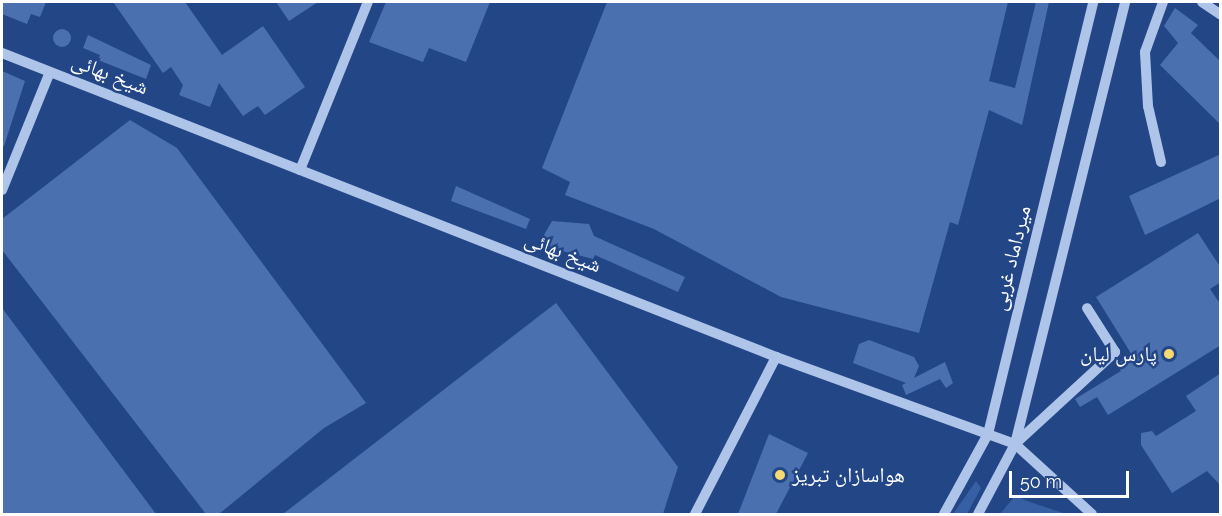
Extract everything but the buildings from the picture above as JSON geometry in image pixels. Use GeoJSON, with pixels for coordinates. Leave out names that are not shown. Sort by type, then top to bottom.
{"type":"FeatureCollection","features":[{"type":"Feature","properties":{"kind":"street"},"geometry":{"type":"LineString","coordinates":[[300,170],[368,2]]}},
{"type":"Feature","properties":{"kind":"street","name":"میرداماد غربی"},"geometry":{"type":"LineString","coordinates":[[944,514],[988,434],[1093,2]]}},
{"type":"Feature","properties":{"kind":"street"},"geometry":{"type":"LineString","coordinates":[[978,514],[1015,444],[1125,2]]}},
{"type":"Feature","properties":{"kind":"street"},"geometry":{"type":"LineString","coordinates":[[1161,162],[1148,106],[1145,52],[1163,2]]}},
{"type":"Feature","properties":{"kind":"street"},"geometry":{"type":"LineString","coordinates":[[1202,2],[1221,14]]}},
{"type":"Feature","properties":{"kind":"street","name":"شیخ بهائی"},"geometry":{"type":"LineString","coordinates":[[2,53],[776,357],[1015,444],[1092,514]]}},
{"type":"Feature","properties":{"kind":"street"},"geometry":{"type":"LineString","coordinates":[[2,190],[50,72]]}},
{"type":"Feature","properties":{"kind":"street"},"geometry":{"type":"LineString","coordinates":[[1015,444],[1115,352],[1087,308]]}},
{"type":"Feature","properties":{"kind":"street"},"geometry":{"type":"LineString","coordinates":[[695,514],[776,357]]}},
{"type":"Feature","properties":{"kind":"shaded area"},"geometry":{"type":"Polygon","coordinates":[[[976,481],[981,488],[967,514],[953,514],[976,481]]]}},
{"type":"Feature","properties":{"kind":"shaded area"},"geometry":{"type":"Polygon","coordinates":[[[1015,496],[1030,502],[1066,514],[1000,514],[1015,496]]]}},
{"type":"Feature","properties":{"kind":"place","name":"پارس لیان"},"geometry":{"type":"Point","coordinates":[1169,354]}},
{"type":"Feature","properties":{"kind":"place","name":"هواسازان تبریز"},"geometry":{"type":"Point","coordinates":[780,475]}}]}
